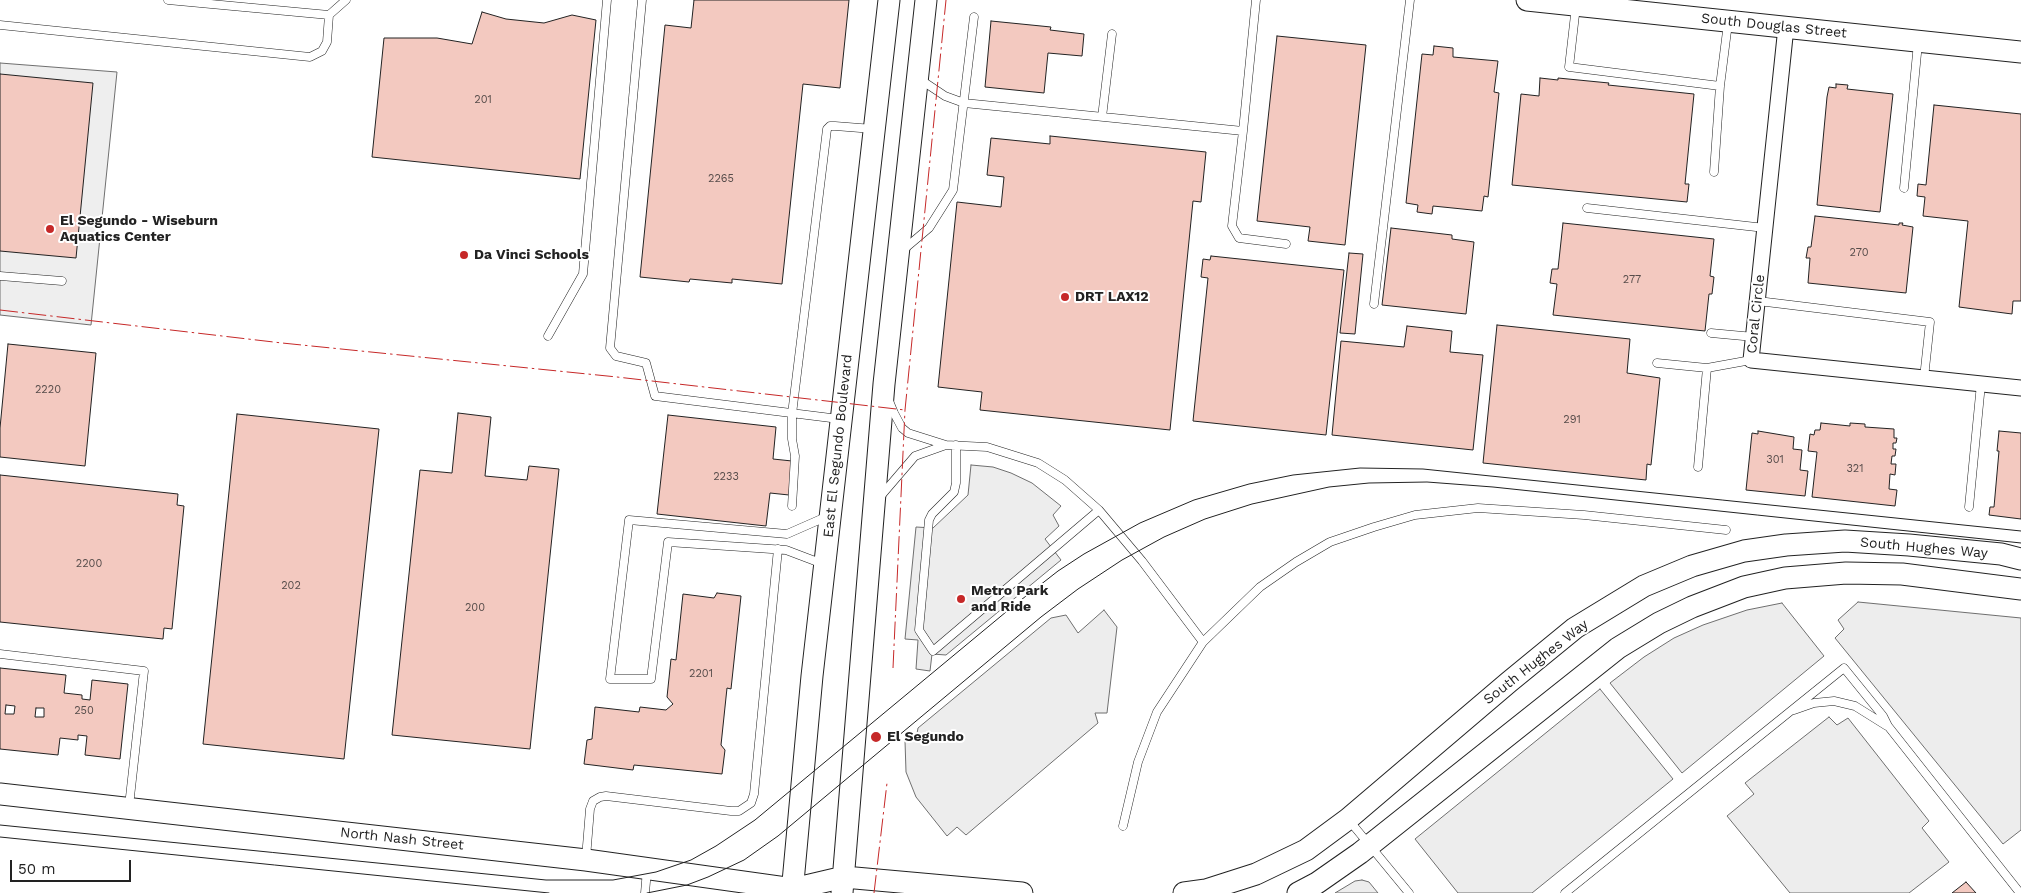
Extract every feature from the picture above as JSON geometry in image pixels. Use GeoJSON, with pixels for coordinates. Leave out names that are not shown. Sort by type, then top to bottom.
{"type":"FeatureCollection","features":[{"type":"Feature","properties":{"kind":"street","name":"East El Segundo Boulevard"},"geometry":{"type":"LineString","coordinates":[[796,891],[808,720],[840,419],[889,0]]}},
{"type":"Feature","properties":{"kind":"street"},"geometry":{"type":"LineString","coordinates":[[843,885],[884,384],[926,0]]}},
{"type":"Feature","properties":{"kind":"street","name":"South Douglas Street"},"geometry":{"type":"LineString","coordinates":[[1527,0],[1653,10],[1728,21],[2021,52]]}},
{"type":"Feature","properties":{"kind":"street","name":"Coral Circle"},"geometry":{"type":"LineString","coordinates":[[1786,27],[1751,360],[2021,388]]}},
{"type":"Feature","properties":{"kind":"street","name":"South Hughes Way"},"geometry":{"type":"LineString","coordinates":[[1184,893],[1206,890],[1256,874],[1306,850],[1348,819],[1509,682],[1576,628],[1644,586],[1692,566],[1744,551],[1786,545],[1845,541],[1909,545],[2001,554],[2021,558]]}},
{"type":"Feature","properties":{"kind":"street","name":"South Hughes Way"},"geometry":{"type":"LineString","coordinates":[[1298,893],[1370,845],[1618,648],[1659,623],[1692,607],[1744,587],[1785,578],[1846,573],[1902,574],[2021,589]]}},
{"type":"Feature","properties":{"kind":"street","name":"North Nash Street"},"geometry":{"type":"LineString","coordinates":[[0,794],[586,860],[796,891]]}},
{"type":"Feature","properties":{"kind":"street"},"geometry":{"type":"LineString","coordinates":[[796,891],[843,885],[1022,893]]}},
{"type":"Feature","properties":{"kind":"lane"},"geometry":{"type":"LineString","coordinates":[[168,0],[329,15]]}},
{"type":"Feature","properties":{"kind":"lane"},"geometry":{"type":"LineString","coordinates":[[0,26],[310,57],[322,50],[327,42],[329,15],[346,0]]}},
{"type":"Feature","properties":{"kind":"lane"},"geometry":{"type":"LineString","coordinates":[[548,336],[583,274],[607,0]]}},
{"type":"Feature","properties":{"kind":"lane"},"geometry":{"type":"LineString","coordinates":[[642,0],[610,348],[616,356],[646,363],[655,396],[840,419]]}},
{"type":"Feature","properties":{"kind":"lane"},"geometry":{"type":"LineString","coordinates":[[1256,0],[1232,226],[1239,238],[1286,244]]}},
{"type":"Feature","properties":{"kind":"lane"},"geometry":{"type":"LineString","coordinates":[[1374,304],[1410,0]]}},
{"type":"Feature","properties":{"kind":"lane"},"geometry":{"type":"LineString","coordinates":[[1576,5],[1569,68],[1720,86]]}},
{"type":"Feature","properties":{"kind":"lane"},"geometry":{"type":"LineString","coordinates":[[898,254],[929,228],[953,190],[974,17]]}},
{"type":"Feature","properties":{"kind":"lane"},"geometry":{"type":"LineString","coordinates":[[1714,172],[1720,86],[1728,21]]}},
{"type":"Feature","properties":{"kind":"lane"},"geometry":{"type":"LineString","coordinates":[[1102,117],[1112,34]]}},
{"type":"Feature","properties":{"kind":"lane"},"geometry":{"type":"LineString","coordinates":[[1904,188],[1918,41]]}},
{"type":"Feature","properties":{"kind":"lane"},"geometry":{"type":"LineString","coordinates":[[917,77],[945,96],[964,103],[1243,132]]}},
{"type":"Feature","properties":{"kind":"lane"},"geometry":{"type":"LineString","coordinates":[[792,506],[796,456],[792,439],[792,414],[827,129],[830,126],[835,126],[875,130]]}},
{"type":"Feature","properties":{"kind":"lane"},"geometry":{"type":"LineString","coordinates":[[1587,208],[1765,228]]}},
{"type":"Feature","properties":{"kind":"lane"},"geometry":{"type":"LineString","coordinates":[[0,276],[62,281]]}},
{"type":"Feature","properties":{"kind":"lane"},"geometry":{"type":"LineString","coordinates":[[1758,302],[1930,322],[1924,378]]}},
{"type":"Feature","properties":{"kind":"lane"},"geometry":{"type":"LineString","coordinates":[[1710,333],[1754,337]]}},
{"type":"Feature","properties":{"kind":"lane"},"geometry":{"type":"LineString","coordinates":[[1657,363],[1707,368],[1751,360]]}},
{"type":"Feature","properties":{"kind":"lane"},"geometry":{"type":"LineString","coordinates":[[1698,468],[1707,368]]}},
{"type":"Feature","properties":{"kind":"lane"},"geometry":{"type":"LineString","coordinates":[[884,384],[894,413],[902,428],[908,433],[946,445],[987,447],[1038,463],[1065,480],[1099,510],[1142,561],[1203,642]]}},
{"type":"Feature","properties":{"kind":"lane"},"geometry":{"type":"LineString","coordinates":[[1969,507],[1981,384]]}},
{"type":"Feature","properties":{"kind":"lane"},"geometry":{"type":"LineString","coordinates":[[875,504],[915,456],[946,445]]}},
{"type":"Feature","properties":{"kind":"lane"},"geometry":{"type":"LineString","coordinates":[[956,445],[956,483],[954,492],[932,514],[929,520],[919,630],[933,651],[1099,510]]}},
{"type":"Feature","properties":{"kind":"lane"},"geometry":{"type":"LineString","coordinates":[[1123,826],[1138,762],[1157,712],[1203,642],[1260,587],[1296,562],[1330,542],[1374,527],[1416,516],[1478,508],[1584,515],[1726,530]]}},
{"type":"Feature","properties":{"kind":"lane"},"geometry":{"type":"LineString","coordinates":[[825,564],[786,550],[668,542],[651,679],[610,679],[629,520],[787,534],[830,515]]}},
{"type":"Feature","properties":{"kind":"lane"},"geometry":{"type":"LineString","coordinates":[[586,860],[590,809],[593,800],[600,797],[606,796],[731,811],[739,811],[751,803],[754,794],[778,549]]}},
{"type":"Feature","properties":{"kind":"lane"},"geometry":{"type":"LineString","coordinates":[[0,654],[144,671],[129,808]]}},
{"type":"Feature","properties":{"kind":"lane"},"geometry":{"type":"LineString","coordinates":[[1565,893],[1844,668],[2020,893]]}},
{"type":"Feature","properties":{"kind":"lane"},"geometry":{"type":"LineString","coordinates":[[1781,717],[1814,703],[1834,701],[1854,706],[1888,726]]}},
{"type":"Feature","properties":{"kind":"lane"},"geometry":{"type":"LineString","coordinates":[[1348,819],[1409,893]]}},
{"type":"Feature","properties":{"kind":"lane"},"geometry":{"type":"LineString","coordinates":[[645,893],[648,868]]}},
{"type":"Feature","properties":{"kind":"shaded area","name":"El Segundo - Wiseburn Aquatics Center"},"geometry":{"type":"Polygon","coordinates":[[[0,63],[117,72],[91,325],[0,315],[0,63]]]}},
{"type":"Feature","properties":{"kind":"shaded area","name":"Metro Park and Ride"},"geometry":{"type":"Polygon","coordinates":[[[971,465],[993,467],[1011,473],[1032,483],[1061,506],[1053,515],[1059,526],[1045,539],[1061,560],[946,655],[932,654],[930,671],[916,669],[918,640],[905,639],[916,527],[933,528],[968,495],[971,465]]]}},
{"type":"Feature","properties":{"kind":"shaded area"},"geometry":{"type":"Polygon","coordinates":[[[1858,602],[2021,618],[2021,830],[2003,844],[1835,638],[1844,629],[1838,620],[1858,602]]]}},
{"type":"Feature","properties":{"kind":"shaded area"},"geometry":{"type":"Polygon","coordinates":[[[1782,603],[1824,656],[1682,773],[1610,683],[1644,657],[1674,638],[1703,625],[1747,610],[1782,603]]]}},
{"type":"Feature","properties":{"kind":"shaded area"},"geometry":{"type":"Polygon","coordinates":[[[1104,610],[1117,627],[1107,713],[1095,713],[1098,723],[966,835],[957,827],[947,836],[916,797],[906,772],[905,741],[916,739],[918,728],[1051,618],[1066,615],[1078,633],[1104,610]]]}},
{"type":"Feature","properties":{"kind":"shaded area"},"geometry":{"type":"Polygon","coordinates":[[[1600,689],[1673,779],[1532,893],[1458,893],[1415,839],[1600,689]]]}},
{"type":"Feature","properties":{"kind":"shaded area"},"geometry":{"type":"Polygon","coordinates":[[[1829,717],[1837,725],[1848,718],[1929,821],[1922,828],[1949,862],[1909,893],[1790,893],[1727,816],[1754,794],[1745,783],[1829,717]]]}},
{"type":"Feature","properties":{"kind":"shaded area"},"geometry":{"type":"Polygon","coordinates":[[[1355,881],[1369,882],[1378,893],[1335,893],[1355,881]]]}},
{"type":"Feature","properties":{"kind":"building"},"geometry":{"type":"Polygon","coordinates":[[[694,0],[849,0],[840,88],[803,84],[782,284],[732,279],[732,283],[690,279],[689,282],[640,277],[665,25],[691,28],[694,0]]]}},
{"type":"Feature","properties":{"kind":"building"},"geometry":{"type":"Polygon","coordinates":[[[482,12],[506,19],[544,23],[572,15],[596,20],[580,179],[372,157],[384,38],[437,38],[472,44],[482,12]]]}},
{"type":"Feature","properties":{"kind":"building"},"geometry":{"type":"Polygon","coordinates":[[[991,21],[1051,27],[1050,30],[1084,34],[1082,56],[1048,53],[1044,93],[985,87],[991,21]]]}},
{"type":"Feature","properties":{"kind":"building"},"geometry":{"type":"Polygon","coordinates":[[[1277,36],[1366,45],[1345,245],[1308,241],[1310,227],[1257,221],[1277,36]]]}},
{"type":"Feature","properties":{"kind":"building"},"geometry":{"type":"Polygon","coordinates":[[[1434,46],[1453,48],[1453,57],[1498,61],[1494,92],[1499,93],[1488,197],[1484,196],[1482,211],[1433,206],[1432,214],[1417,212],[1418,205],[1406,203],[1422,54],[1433,55],[1434,46]]]}},
{"type":"Feature","properties":{"kind":"building"},"geometry":{"type":"Polygon","coordinates":[[[0,74],[93,83],[76,258],[0,251],[0,74]]]}},
{"type":"Feature","properties":{"kind":"building"},"geometry":{"type":"Polygon","coordinates":[[[1540,78],[1609,83],[1608,85],[1694,94],[1685,184],[1689,184],[1687,202],[1512,185],[1521,94],[1539,96],[1540,78]]]}},
{"type":"Feature","properties":{"kind":"building"},"geometry":{"type":"Polygon","coordinates":[[[1836,84],[1848,85],[1847,89],[1893,94],[1880,212],[1817,205],[1827,97],[1829,87],[1836,88],[1836,84]]]}},
{"type":"Feature","properties":{"kind":"building"},"geometry":{"type":"Polygon","coordinates":[[[1934,105],[2021,114],[2021,301],[2013,301],[2012,314],[1959,307],[1968,221],[1923,216],[1925,197],[1917,196],[1918,184],[1926,185],[1934,105]]]}},
{"type":"Feature","properties":{"kind":"building","name":"DRT LAX12"},"geometry":{"type":"Polygon","coordinates":[[[1050,136],[1206,152],[1201,202],[1193,201],[1170,430],[980,410],[982,392],[938,387],[957,202],[1001,207],[1004,177],[987,175],[991,138],[1050,144],[1050,136]]]}},
{"type":"Feature","properties":{"kind":"building"},"geometry":{"type":"Polygon","coordinates":[[[1815,216],[1899,225],[1899,223],[1903,223],[1902,225],[1913,227],[1906,293],[1808,283],[1810,258],[1806,258],[1808,247],[1811,247],[1815,216]]]}},
{"type":"Feature","properties":{"kind":"building"},"geometry":{"type":"Polygon","coordinates":[[[1563,223],[1714,239],[1710,276],[1714,277],[1712,294],[1709,294],[1705,331],[1553,315],[1557,284],[1550,283],[1552,269],[1558,269],[1563,223]]]}},
{"type":"Feature","properties":{"kind":"building"},"geometry":{"type":"Polygon","coordinates":[[[1391,228],[1452,235],[1452,239],[1474,242],[1466,314],[1382,305],[1391,228]]]}},
{"type":"Feature","properties":{"kind":"building"},"geometry":{"type":"Polygon","coordinates":[[[1349,253],[1363,254],[1355,334],[1340,333],[1349,253]]]}},
{"type":"Feature","properties":{"kind":"building"},"geometry":{"type":"Polygon","coordinates":[[[1211,256],[1344,270],[1326,435],[1193,421],[1208,278],[1201,277],[1203,259],[1210,260],[1211,256]]]}},
{"type":"Feature","properties":{"kind":"building"},"geometry":{"type":"Polygon","coordinates":[[[1497,325],[1630,339],[1627,373],[1660,378],[1651,465],[1647,464],[1646,480],[1483,463],[1497,325]]]}},
{"type":"Feature","properties":{"kind":"building"},"geometry":{"type":"Polygon","coordinates":[[[1407,326],[1452,331],[1450,352],[1483,355],[1473,450],[1332,435],[1341,341],[1404,347],[1407,326]]]}},
{"type":"Feature","properties":{"kind":"building"},"geometry":{"type":"Polygon","coordinates":[[[8,344],[96,353],[85,466],[0,457],[0,428],[8,344]]]}},
{"type":"Feature","properties":{"kind":"building"},"geometry":{"type":"Polygon","coordinates":[[[458,413],[491,417],[485,476],[527,480],[529,466],[559,469],[530,749],[392,735],[420,470],[452,473],[458,413]]]}},
{"type":"Feature","properties":{"kind":"building"},"geometry":{"type":"Polygon","coordinates":[[[237,414],[379,429],[344,759],[203,744],[237,414]]]}},
{"type":"Feature","properties":{"kind":"building"},"geometry":{"type":"Polygon","coordinates":[[[668,415],[776,427],[773,459],[792,461],[789,495],[770,493],[766,526],[657,514],[668,415]]]}},
{"type":"Feature","properties":{"kind":"building"},"geometry":{"type":"Polygon","coordinates":[[[1821,423],[1850,426],[1850,423],[1865,424],[1865,427],[1894,429],[1894,438],[1897,438],[1896,443],[1893,443],[1893,449],[1896,449],[1895,456],[1892,456],[1891,464],[1896,464],[1895,475],[1890,474],[1889,489],[1897,490],[1895,506],[1812,497],[1817,452],[1808,451],[1810,434],[1814,435],[1815,430],[1820,430],[1821,423]]]}},
{"type":"Feature","properties":{"kind":"building"},"geometry":{"type":"Polygon","coordinates":[[[1758,431],[1794,437],[1793,449],[1802,450],[1800,470],[1808,471],[1805,496],[1746,490],[1752,433],[1758,434],[1758,431]]]}},
{"type":"Feature","properties":{"kind":"building"},"geometry":{"type":"Polygon","coordinates":[[[1999,431],[2021,433],[2021,519],[1989,515],[1990,507],[1994,507],[1999,431]]]}},
{"type":"Feature","properties":{"kind":"building"},"geometry":{"type":"Polygon","coordinates":[[[0,475],[178,494],[177,505],[184,506],[172,629],[164,628],[163,639],[0,622],[0,475]]]}},
{"type":"Feature","properties":{"kind":"building"},"geometry":{"type":"Polygon","coordinates":[[[717,593],[741,596],[731,689],[727,688],[721,745],[725,750],[722,774],[634,765],[633,770],[584,764],[587,740],[592,739],[595,707],[639,712],[640,707],[666,710],[673,704],[667,697],[671,659],[676,660],[683,594],[714,598],[717,593]]]}},
{"type":"Feature","properties":{"kind":"building"},"geometry":{"type":"Polygon","coordinates":[[[0,668],[66,675],[64,693],[82,695],[82,699],[90,700],[92,680],[128,684],[120,759],[85,755],[87,736],[78,735],[78,740],[60,738],[58,755],[0,749],[0,668]],[[6,705],[5,714],[14,714],[15,706],[6,705]],[[36,708],[35,717],[44,717],[44,708],[36,708]]]}},
{"type":"Feature","properties":{"kind":"building"},"geometry":{"type":"Polygon","coordinates":[[[1966,882],[1976,893],[1952,893],[1966,882]]]}},
{"type":"Feature","properties":{"kind":"tram line"},"geometry":{"type":"LineString","coordinates":[[0,825],[546,880],[613,880],[656,872],[691,860],[755,820],[1012,607],[1058,571],[1084,554],[1140,523],[1194,500],[1249,484],[1293,475],[1360,468],[1423,469],[2021,531]]}},
{"type":"Feature","properties":{"kind":"tram line"},"geometry":{"type":"LineString","coordinates":[[647,893],[687,885],[744,860],[778,836],[1041,617],[1078,589],[1122,560],[1164,537],[1205,519],[1252,504],[1329,487],[1369,483],[1427,482],[1493,487],[2021,543]]}},
{"type":"Feature","properties":{"kind":"tram line"},"geometry":{"type":"LineString","coordinates":[[0,837],[549,893]]}},
{"type":"Feature","properties":{"kind":"power"},"geometry":{"type":"LineString","coordinates":[[893,668],[905,410],[946,0]]}},
{"type":"Feature","properties":{"kind":"power"},"geometry":{"type":"LineString","coordinates":[[0,310],[282,343],[617,377],[905,410]]}},
{"type":"Feature","properties":{"kind":"power"},"geometry":{"type":"LineString","coordinates":[[874,893],[887,783]]}},
{"type":"Feature","properties":{"kind":"place","name":"El Segundo - Wiseburn Aquatics Center"},"geometry":{"type":"Point","coordinates":[50,229]}},
{"type":"Feature","properties":{"kind":"place","name":"Da Vinci Schools"},"geometry":{"type":"Point","coordinates":[464,255]}},
{"type":"Feature","properties":{"kind":"place","name":"DRT LAX12"},"geometry":{"type":"Point","coordinates":[1065,297]}},
{"type":"Feature","properties":{"kind":"place","name":"Metro Park and Ride"},"geometry":{"type":"Point","coordinates":[961,599]}},
{"type":"Feature","properties":{"kind":"place","name":"El Segundo"},"geometry":{"type":"Point","coordinates":[876,737]}}]}
